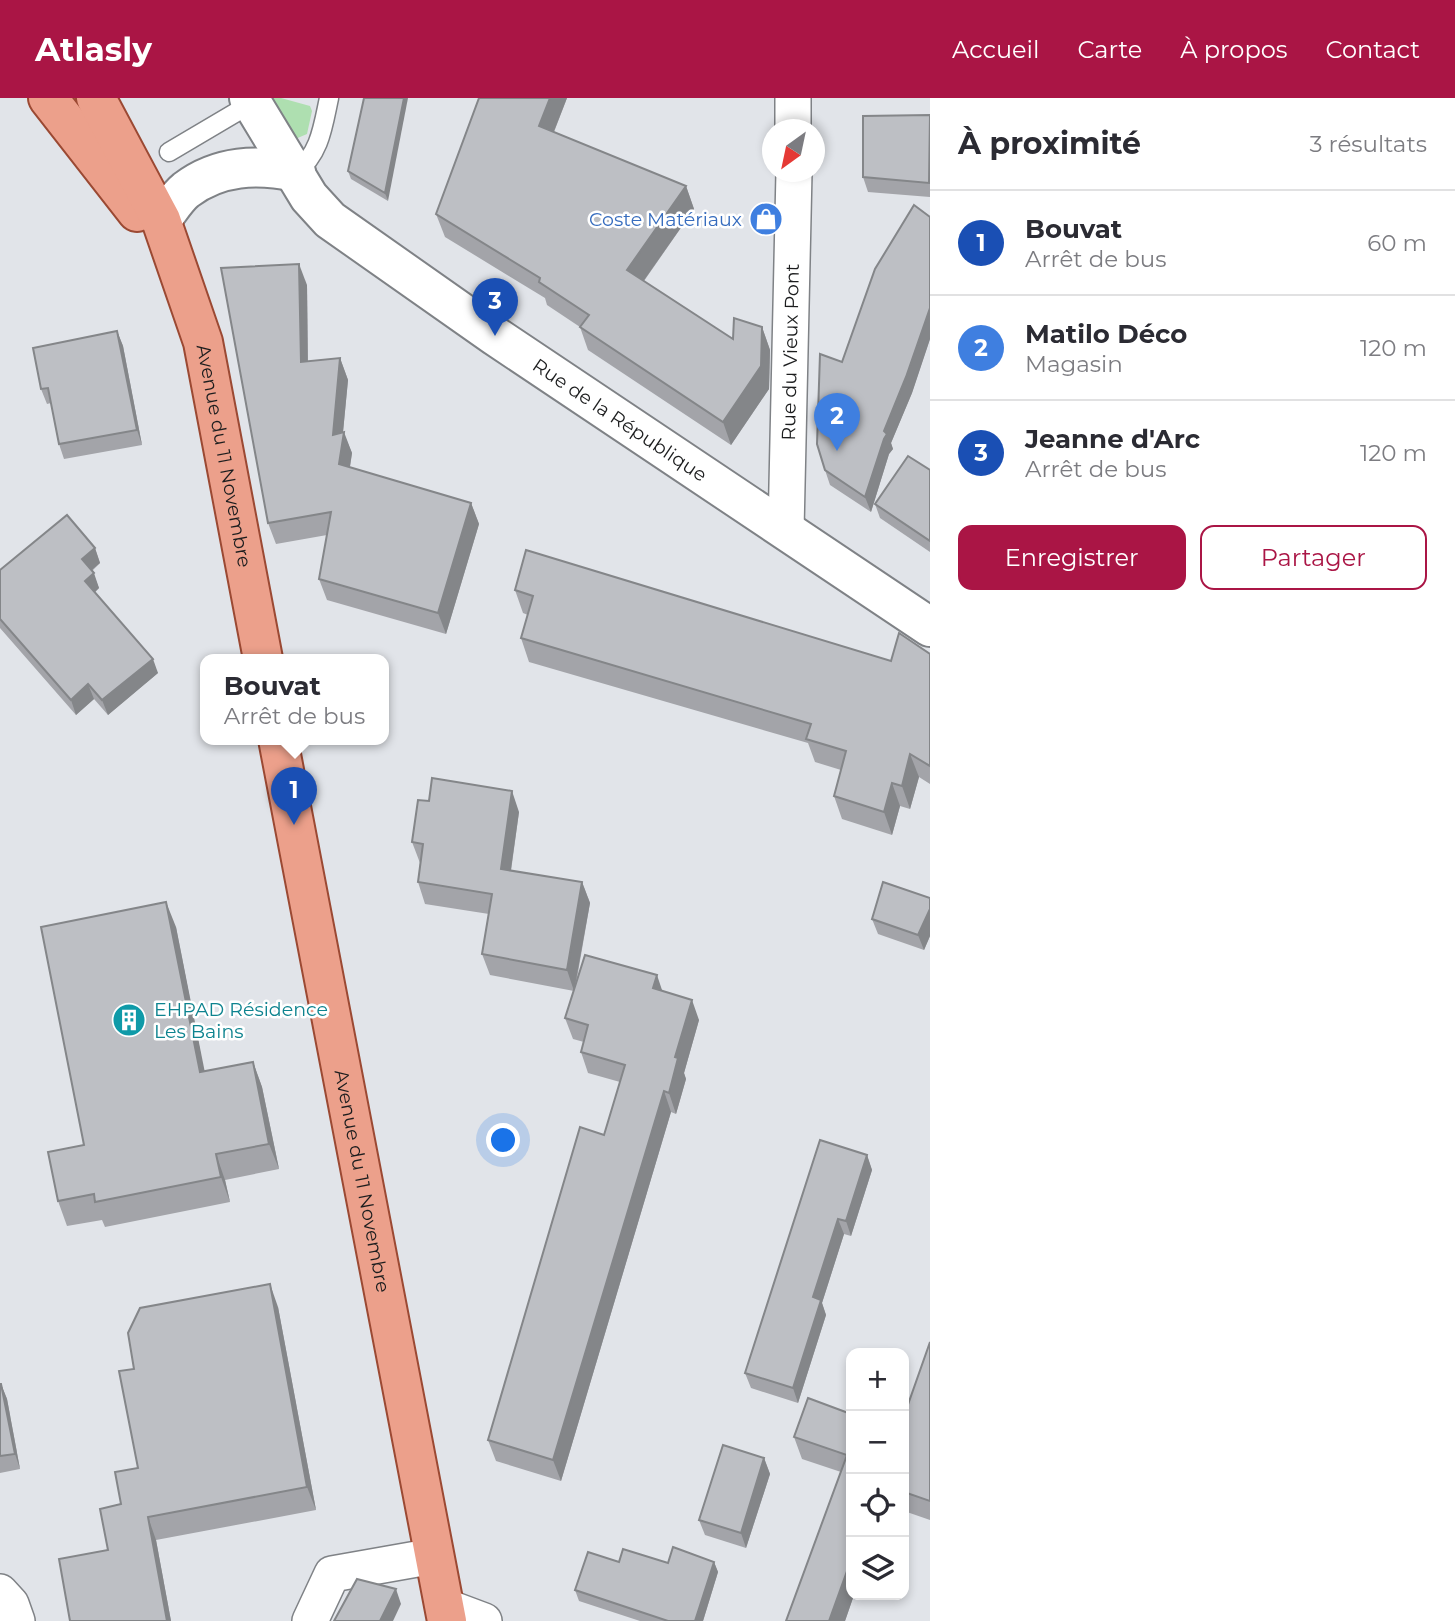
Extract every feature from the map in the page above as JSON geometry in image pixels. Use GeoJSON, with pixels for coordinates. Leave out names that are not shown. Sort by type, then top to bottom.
{"type":"FeatureCollection","features":[{"type":"Feature","properties":{"kind":"main road","name":"Avenue du 11 Novembre"},"geometry":{"type":"LineString","coordinates":[[48,98],[173,258]]}},
{"type":"Feature","properties":{"kind":"main road","name":"Avenue du 11 Novembre"},"geometry":{"type":"LineString","coordinates":[[96,98],[161,220],[203,342],[262,654]]}},
{"type":"Feature","properties":{"kind":"main road","name":"Avenue du 11 Novembre"},"geometry":{"type":"LineString","coordinates":[[279,745],[445,1613]]}},
{"type":"Feature","properties":{"kind":"street","name":"Rue de la République"},"geometry":{"type":"LineString","coordinates":[[251,101],[309,197],[330,220],[495,336],[930,627]]}},
{"type":"Feature","properties":{"kind":"street"},"geometry":{"type":"LineString","coordinates":[[161,220],[183,192],[206,177],[225,171],[266,166],[296,172]]}},
{"type":"Feature","properties":{"kind":"street","name":"Rue du Vieux Pont"},"geometry":{"type":"LineString","coordinates":[[786,530],[794,182]]}},
{"type":"Feature","properties":{"kind":"street"},"geometry":{"type":"LineString","coordinates":[[310,1621],[332,1574],[434,1556]]}},
{"type":"Feature","properties":{"kind":"street"},"geometry":{"type":"LineString","coordinates":[[0,1592],[11,1604],[17,1621]]}},
{"type":"Feature","properties":{"kind":"street"},"geometry":{"type":"LineString","coordinates":[[445,1613],[484,1621]]}},
{"type":"Feature","properties":{"kind":"lane"},"geometry":{"type":"LineString","coordinates":[[296,172],[314,155],[330,98]]}},
{"type":"Feature","properties":{"kind":"lane"},"geometry":{"type":"LineString","coordinates":[[169,152],[251,101]]}},
{"type":"Feature","properties":{"kind":"green space"},"geometry":{"type":"Polygon","coordinates":[[[270,98],[281,98],[310,106],[312,111],[307,134],[293,140],[270,98]]]}},
{"type":"Feature","properties":{"kind":"building"},"geometry":{"type":"Polygon","coordinates":[[[364,98],[404,98],[385,193],[348,171],[364,98]]]}},
{"type":"Feature","properties":{"kind":"building"},"geometry":{"type":"Polygon","coordinates":[[[479,98],[550,98],[539,126],[686,186],[627,270],[733,339],[734,318],[762,327],[761,366],[723,422],[580,327],[589,315],[539,282],[540,278],[436,214],[479,98]]]}},
{"type":"Feature","properties":{"kind":"building"},"geometry":{"type":"Polygon","coordinates":[[[930,115],[929,183],[863,177],[863,116],[930,115]]]}},
{"type":"Feature","properties":{"kind":"building"},"geometry":{"type":"Polygon","coordinates":[[[914,205],[930,217],[930,308],[884,431],[887,434],[865,497],[825,470],[817,444],[820,354],[842,362],[875,269],[914,205]]]}},
{"type":"Feature","properties":{"kind":"building"},"geometry":{"type":"Polygon","coordinates":[[[299,264],[301,362],[340,358],[333,435],[344,432],[339,464],[471,503],[438,613],[319,579],[331,512],[268,523],[221,268],[299,264]]]}},
{"type":"Feature","properties":{"kind":"building"},"geometry":{"type":"Polygon","coordinates":[[[117,331],[137,430],[59,444],[48,388],[41,389],[33,348],[117,331]]]}},
{"type":"Feature","properties":{"kind":"building"},"geometry":{"type":"Polygon","coordinates":[[[908,456],[930,470],[930,541],[875,504],[908,456]]]}},
{"type":"Feature","properties":{"kind":"building"},"geometry":{"type":"Polygon","coordinates":[[[67,515],[95,548],[82,559],[94,573],[85,581],[153,659],[102,700],[88,684],[71,700],[0,619],[0,570],[67,515]]]}},
{"type":"Feature","properties":{"kind":"building"},"geometry":{"type":"Polygon","coordinates":[[[526,550],[891,661],[899,633],[930,654],[930,766],[910,754],[902,786],[892,783],[884,812],[834,796],[846,751],[806,739],[811,724],[521,638],[533,596],[515,590],[526,550]]]}},
{"type":"Feature","properties":{"kind":"building"},"geometry":{"type":"Polygon","coordinates":[[[432,778],[512,791],[501,869],[582,882],[567,970],[482,954],[492,894],[418,882],[423,844],[412,842],[418,800],[429,801],[432,778]]]}},
{"type":"Feature","properties":{"kind":"building"},"geometry":{"type":"Polygon","coordinates":[[[883,882],[930,898],[930,909],[918,935],[872,919],[883,882]]]}},
{"type":"Feature","properties":{"kind":"building","name":"EHPAD Résidence Les Bains"},"geometry":{"type":"Polygon","coordinates":[[[166,902],[200,1072],[253,1062],[269,1144],[216,1154],[221,1177],[95,1202],[94,1194],[58,1201],[48,1152],[84,1145],[41,927],[166,902]]]}},
{"type":"Feature","properties":{"kind":"building"},"geometry":{"type":"Polygon","coordinates":[[[585,955],[657,975],[653,988],[692,1000],[675,1057],[678,1058],[669,1093],[664,1091],[553,1460],[488,1440],[580,1127],[604,1135],[625,1065],[581,1052],[588,1025],[565,1018],[585,955]]]}},
{"type":"Feature","properties":{"kind":"building"},"geometry":{"type":"Polygon","coordinates":[[[820,1140],[867,1155],[846,1221],[838,1219],[813,1297],[821,1300],[793,1388],[745,1373],[820,1140]]]}},
{"type":"Feature","properties":{"kind":"building"},"geometry":{"type":"Polygon","coordinates":[[[270,1284],[307,1487],[148,1517],[167,1621],[70,1621],[59,1559],[108,1550],[100,1509],[121,1504],[115,1472],[138,1468],[119,1371],[134,1369],[128,1333],[140,1308],[270,1284]]]}},
{"type":"Feature","properties":{"kind":"building"},"geometry":{"type":"Polygon","coordinates":[[[930,1342],[930,1501],[909,1494],[909,1402],[930,1342]]]}},
{"type":"Feature","properties":{"kind":"building"},"geometry":{"type":"Polygon","coordinates":[[[0,1384],[15,1454],[0,1456],[0,1384]]]}},
{"type":"Feature","properties":{"kind":"building"},"geometry":{"type":"Polygon","coordinates":[[[808,1398],[846,1412],[846,1455],[794,1437],[808,1398]]]}},
{"type":"Feature","properties":{"kind":"building"},"geometry":{"type":"Polygon","coordinates":[[[723,1445],[764,1458],[741,1533],[699,1520],[723,1445]]]}},
{"type":"Feature","properties":{"kind":"building"},"geometry":{"type":"Polygon","coordinates":[[[846,1458],[846,1574],[829,1621],[786,1621],[846,1458]]]}},
{"type":"Feature","properties":{"kind":"building"},"geometry":{"type":"Polygon","coordinates":[[[673,1547],[714,1562],[695,1621],[668,1621],[575,1590],[588,1552],[619,1562],[623,1549],[668,1563],[673,1547]]]}},
{"type":"Feature","properties":{"kind":"building"},"geometry":{"type":"Polygon","coordinates":[[[357,1579],[396,1589],[380,1621],[334,1621],[357,1579]]]}},
{"type":"Feature","properties":{"kind":"place","name":"Coste Matériaux"},"geometry":{"type":"Point","coordinates":[766,219]}},
{"type":"Feature","properties":{"kind":"place","name":"Jeanne d'Arc"},"geometry":{"type":"Point","coordinates":[495,336]}},
{"type":"Feature","properties":{"kind":"place","name":"Matilo Déco"},"geometry":{"type":"Point","coordinates":[837,451]}},
{"type":"Feature","properties":{"kind":"place","name":"Bouvat"},"geometry":{"type":"Point","coordinates":[294,825]}},
{"type":"Feature","properties":{"kind":"place","name":"EHPAD Résidence Les Bains"},"geometry":{"type":"Point","coordinates":[129,1020]}}]}
